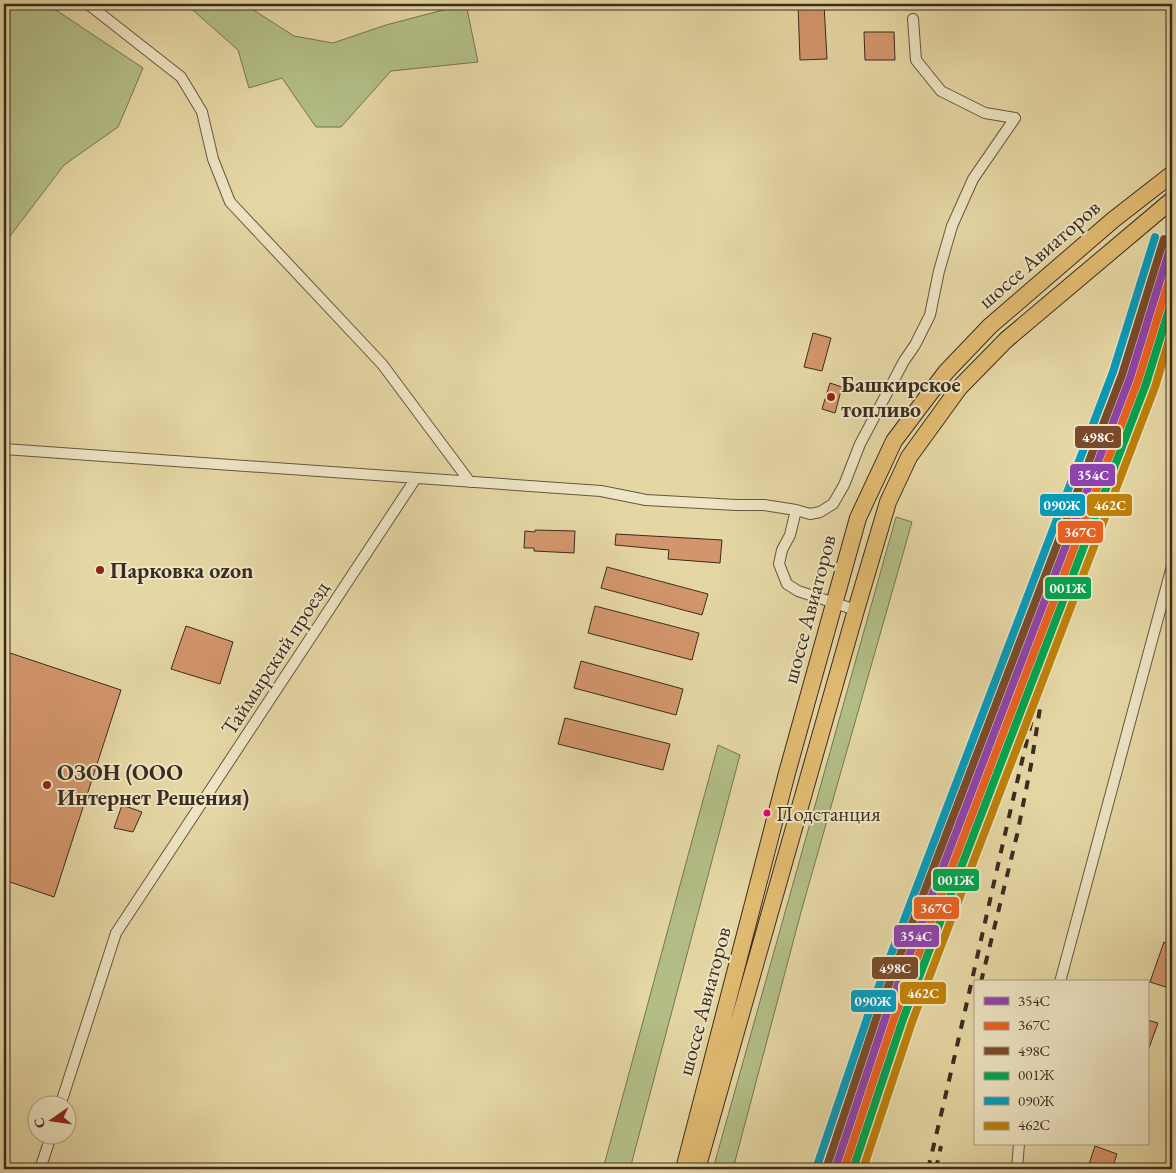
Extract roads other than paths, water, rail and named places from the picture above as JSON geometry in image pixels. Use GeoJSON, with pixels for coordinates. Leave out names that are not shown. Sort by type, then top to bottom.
{"type":"FeatureCollection","features":[{"type":"Feature","properties":{"kind":"main road","name":"шоссе Авиаторов"},"geometry":{"type":"LineString","coordinates":[[684,1169],[787,773],[858,518],[894,441],[946,372],[990,326],[1113,220],[1172,174]]}},
{"type":"Feature","properties":{"kind":"main road","name":"шоссе Авиаторов"},"geometry":{"type":"LineString","coordinates":[[697,1169],[888,502],[909,457],[959,388],[1006,340],[1172,200]]}},
{"type":"Feature","properties":{"kind":"street"},"geometry":{"type":"LineString","coordinates":[[88,4],[182,77],[202,112],[213,160],[230,202],[382,364],[470,482]]}},
{"type":"Feature","properties":{"kind":"street"},"geometry":{"type":"LineString","coordinates":[[4,449],[601,491],[646,500],[764,505],[810,514],[820,512],[833,504],[844,484],[860,444],[930,315],[939,271],[952,226],[974,179],[1015,118],[985,112],[941,91],[916,60],[913,20]]}},
{"type":"Feature","properties":{"kind":"street","name":"Таймырский проезд"},"geometry":{"type":"LineString","coordinates":[[63,1096],[116,933],[416,478]]}},
{"type":"Feature","properties":{"kind":"street"},"geometry":{"type":"LineString","coordinates":[[796,510],[790,535],[782,550],[779,564],[787,584],[798,591],[856,610]]}},
{"type":"Feature","properties":{"kind":"street"},"geometry":{"type":"LineString","coordinates":[[1061,980],[1172,566]]}},
{"type":"Feature","properties":{"kind":"street"},"geometry":{"type":"LineString","coordinates":[[40,1169],[48,1146]]}},
{"type":"Feature","properties":{"kind":"street"},"geometry":{"type":"LineString","coordinates":[[1017,1169],[1019,1146]]}},
{"type":"Feature","properties":{"kind":"railway"},"geometry":{"type":"LineString","coordinates":[[1060,607],[1145,383],[1172,299]]}},
{"type":"Feature","properties":{"kind":"railway"},"geometry":{"type":"LineString","coordinates":[[1128,448],[1172,348]]}},
{"type":"Feature","properties":{"kind":"railway"},"geometry":{"type":"LineString","coordinates":[[928,1169],[1026,742],[1062,601]]}},
{"type":"Feature","properties":{"kind":"railway"},"geometry":{"type":"LineString","coordinates":[[1028,695],[1040,663]]}},
{"type":"Feature","properties":{"kind":"railway"},"geometry":{"type":"LineString","coordinates":[[981,980],[1017,835],[1041,702]]}},
{"type":"Feature","properties":{"kind":"railway"},"geometry":{"type":"LineString","coordinates":[[936,1169],[941,1146]]}},
{"type":"Feature","properties":{"kind":"place","name":"Башкирское топливо"},"geometry":{"type":"Point","coordinates":[831,397]}},
{"type":"Feature","properties":{"kind":"place","name":"Парковка ozon"},"geometry":{"type":"Point","coordinates":[100,570]}},
{"type":"Feature","properties":{"kind":"place","name":"ОЗОН (ООО Интернет Решения)"},"geometry":{"type":"Point","coordinates":[47,785]}},
{"type":"Feature","properties":{"kind":"place","name":"Подстанция"},"geometry":{"type":"Point","coordinates":[767,813]}}]}
